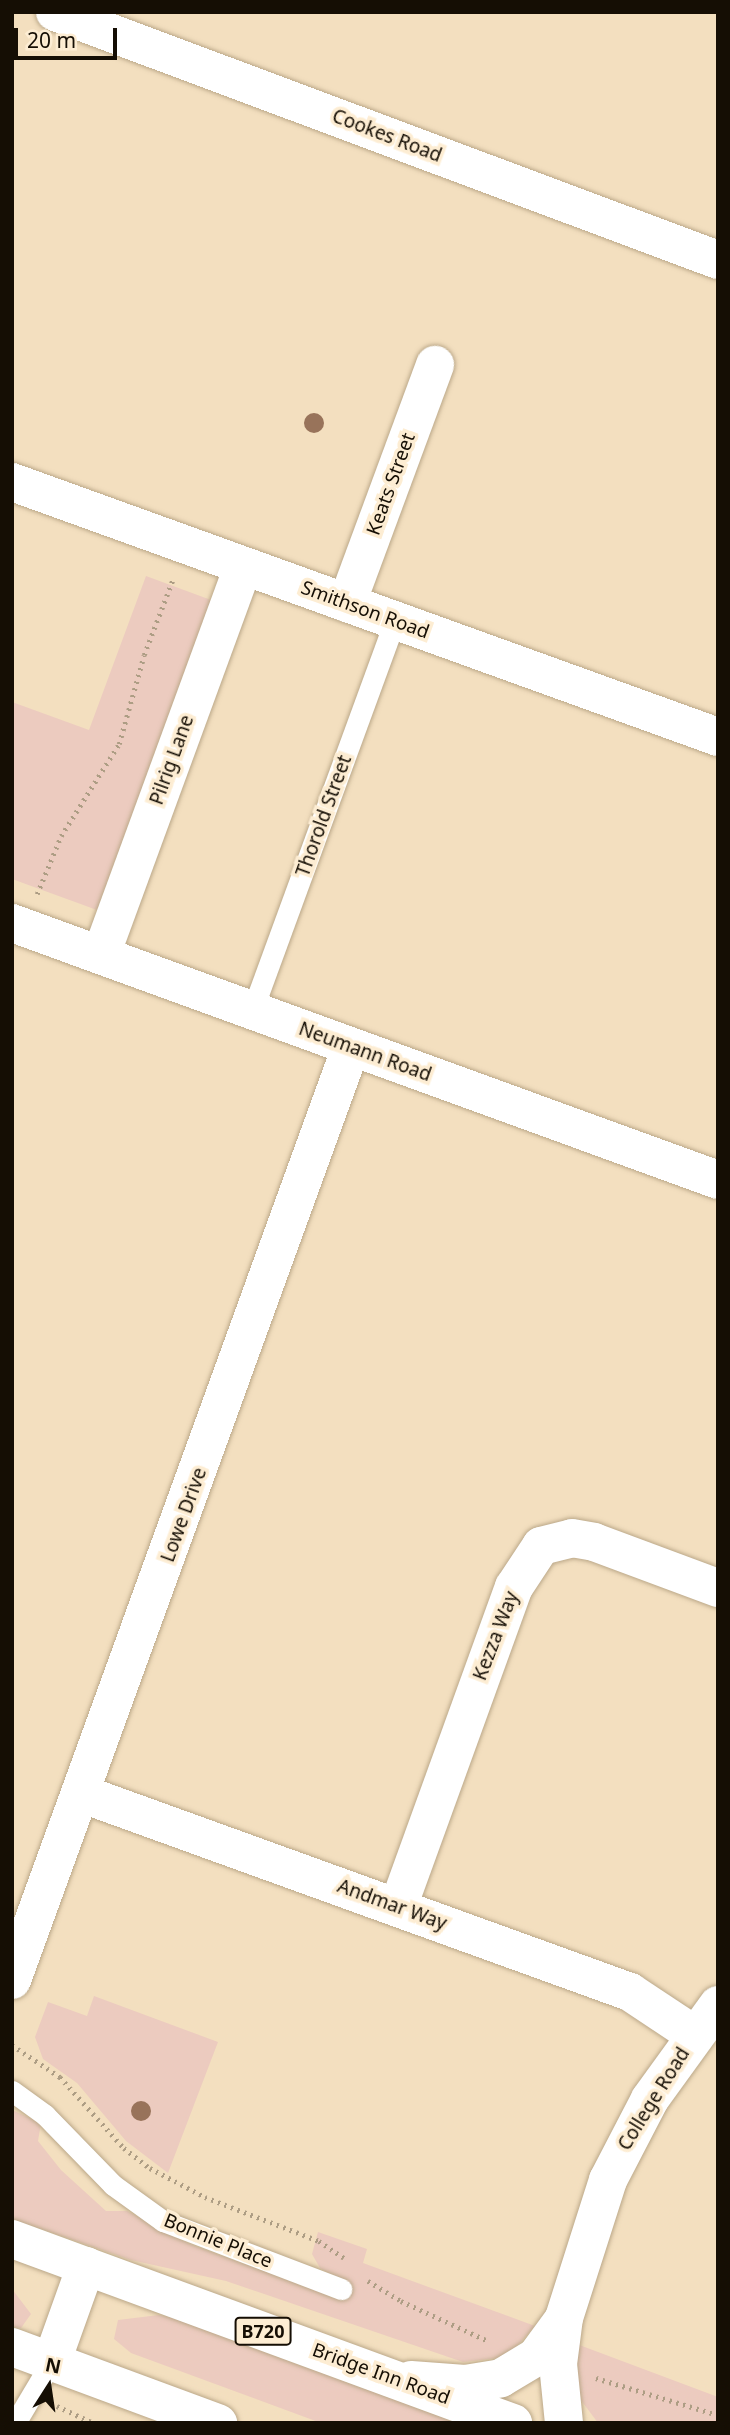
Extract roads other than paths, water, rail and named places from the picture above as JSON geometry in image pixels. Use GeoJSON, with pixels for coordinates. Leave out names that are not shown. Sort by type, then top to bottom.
{"type":"FeatureCollection","features":[{"type":"Feature","properties":{"kind":"street","name":"Cookes Road"},"geometry":{"type":"LineString","coordinates":[[55,12],[718,260]]}},
{"type":"Feature","properties":{"kind":"street","name":"Keats Street"},"geometry":{"type":"LineString","coordinates":[[347,603],[435,365]]}},
{"type":"Feature","properties":{"kind":"street","name":"Smithson Road"},"geometry":{"type":"LineString","coordinates":[[12,482],[718,737]]}},
{"type":"Feature","properties":{"kind":"street","name":"Pilrig Lane"},"geometry":{"type":"LineString","coordinates":[[101,955],[243,566]]}},
{"type":"Feature","properties":{"kind":"street","name":"Neumann Road"},"geometry":{"type":"LineString","coordinates":[[19,925],[718,1181]]}},
{"type":"Feature","properties":{"kind":"street","name":"Lowe Drive"},"geometry":{"type":"LineString","coordinates":[[12,1980],[351,1047]]}},
{"type":"Feature","properties":{"kind":"street","name":"Kezza Way"},"geometry":{"type":"LineString","coordinates":[[398,1907],[514,1587],[541,1546],[572,1538],[594,1542],[718,1588]]}},
{"type":"Feature","properties":{"kind":"street","name":"Andmar Way"},"geometry":{"type":"LineString","coordinates":[[80,1793],[707,2020]]}},
{"type":"Feature","properties":{"kind":"street","name":"College Road"},"geometry":{"type":"LineString","coordinates":[[564,2423],[547,2361],[617,2159],[650,2099],[707,2020]]}},
{"type":"Feature","properties":{"kind":"street","name":"Bridge Inn Road"},"geometry":{"type":"LineString","coordinates":[[12,2239],[513,2423]]}},
{"type":"Feature","properties":{"kind":"street"},"geometry":{"type":"LineString","coordinates":[[52,2361],[86,2266]]}},
{"type":"Feature","properties":{"kind":"street"},"geometry":{"type":"LineString","coordinates":[[12,2347],[218,2423]]}},
{"type":"Feature","properties":{"kind":"street"},"geometry":{"type":"LineString","coordinates":[[392,2378],[484,2382],[547,2361]]}},
{"type":"Feature","properties":{"kind":"lane","name":"Thorold Street"},"geometry":{"type":"LineString","coordinates":[[252,1011],[395,620]]}},
{"type":"Feature","properties":{"kind":"lane","name":"Bonnie Place"},"geometry":{"type":"LineString","coordinates":[[12,2091],[45,2115],[113,2185],[163,2221],[341,2289]]}},
{"type":"Feature","properties":{"kind":"lane"},"geometry":{"type":"LineString","coordinates":[[15,2423],[52,2361]]}},
{"type":"Feature","properties":{"kind":"lane"},"geometry":{"type":"LineString","coordinates":[[30,2423],[52,2361]]}}]}
